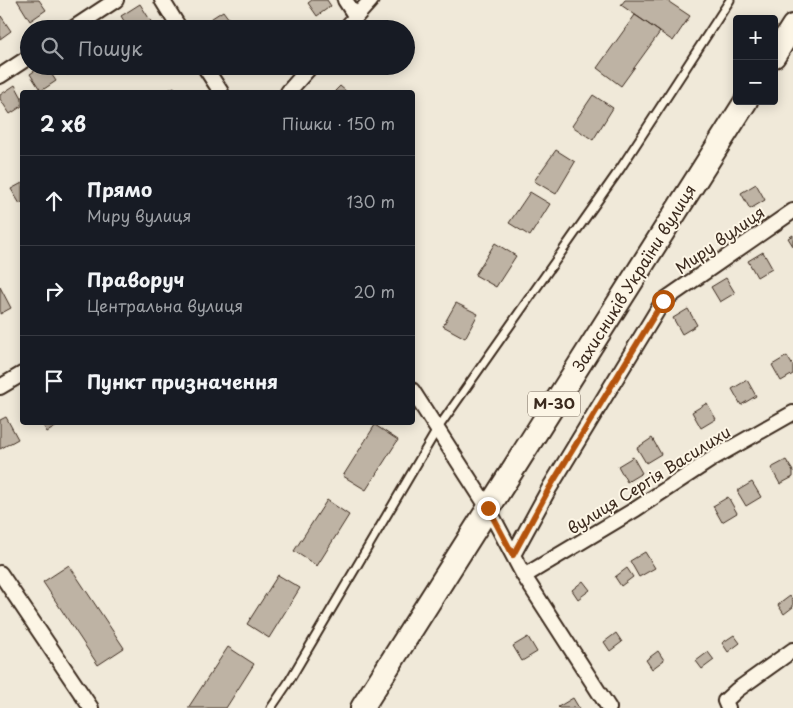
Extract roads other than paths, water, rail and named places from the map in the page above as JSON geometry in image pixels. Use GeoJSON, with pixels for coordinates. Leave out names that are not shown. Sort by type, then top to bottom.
{"type":"FeatureCollection","features":[{"type":"Feature","properties":{"kind":"highway"},"geometry":{"type":"LineString","coordinates":[[778,50],[793,26]]}},
{"type":"Feature","properties":{"kind":"highway","name":"Захисників України вулиця"},"geometry":{"type":"LineString","coordinates":[[362,708],[743,105]]}},
{"type":"Feature","properties":{"kind":"street"},"geometry":{"type":"LineString","coordinates":[[86,20],[116,0]]}},
{"type":"Feature","properties":{"kind":"street"},"geometry":{"type":"LineString","coordinates":[[162,0],[174,20]]}},
{"type":"Feature","properties":{"kind":"street"},"geometry":{"type":"LineString","coordinates":[[345,0],[356,17]]}},
{"type":"Feature","properties":{"kind":"street"},"geometry":{"type":"LineString","coordinates":[[353,20],[371,0]]}},
{"type":"Feature","properties":{"kind":"street"},"geometry":{"type":"LineString","coordinates":[[0,76],[20,64]]}},
{"type":"Feature","properties":{"kind":"street"},"geometry":{"type":"LineString","coordinates":[[210,75],[220,90]]}},
{"type":"Feature","properties":{"kind":"street"},"geometry":{"type":"LineString","coordinates":[[290,90],[304,75]]}},
{"type":"Feature","properties":{"kind":"street","name":"Миру вулиця"},"geometry":{"type":"LineString","coordinates":[[513,555],[550,487],[663,301],[793,211]]}},
{"type":"Feature","properties":{"kind":"street"},"geometry":{"type":"LineString","coordinates":[[0,387],[20,375]]}},
{"type":"Feature","properties":{"kind":"street"},"geometry":{"type":"LineString","coordinates":[[415,394],[488,508],[524,576],[609,708]]}},
{"type":"Feature","properties":{"kind":"street","name":"вулиця Сергія Василихи"},"geometry":{"type":"LineString","coordinates":[[524,576],[636,509],[715,457],[793,414]]}},
{"type":"Feature","properties":{"kind":"street"},"geometry":{"type":"LineString","coordinates":[[0,573],[91,708]]}},
{"type":"Feature","properties":{"kind":"street"},"geometry":{"type":"LineString","coordinates":[[728,708],[725,701],[737,690],[793,650]]}},
{"type":"Feature","properties":{"kind":"lane"},"geometry":{"type":"LineString","coordinates":[[271,708],[288,683],[438,428],[620,168],[730,0]]}}]}
